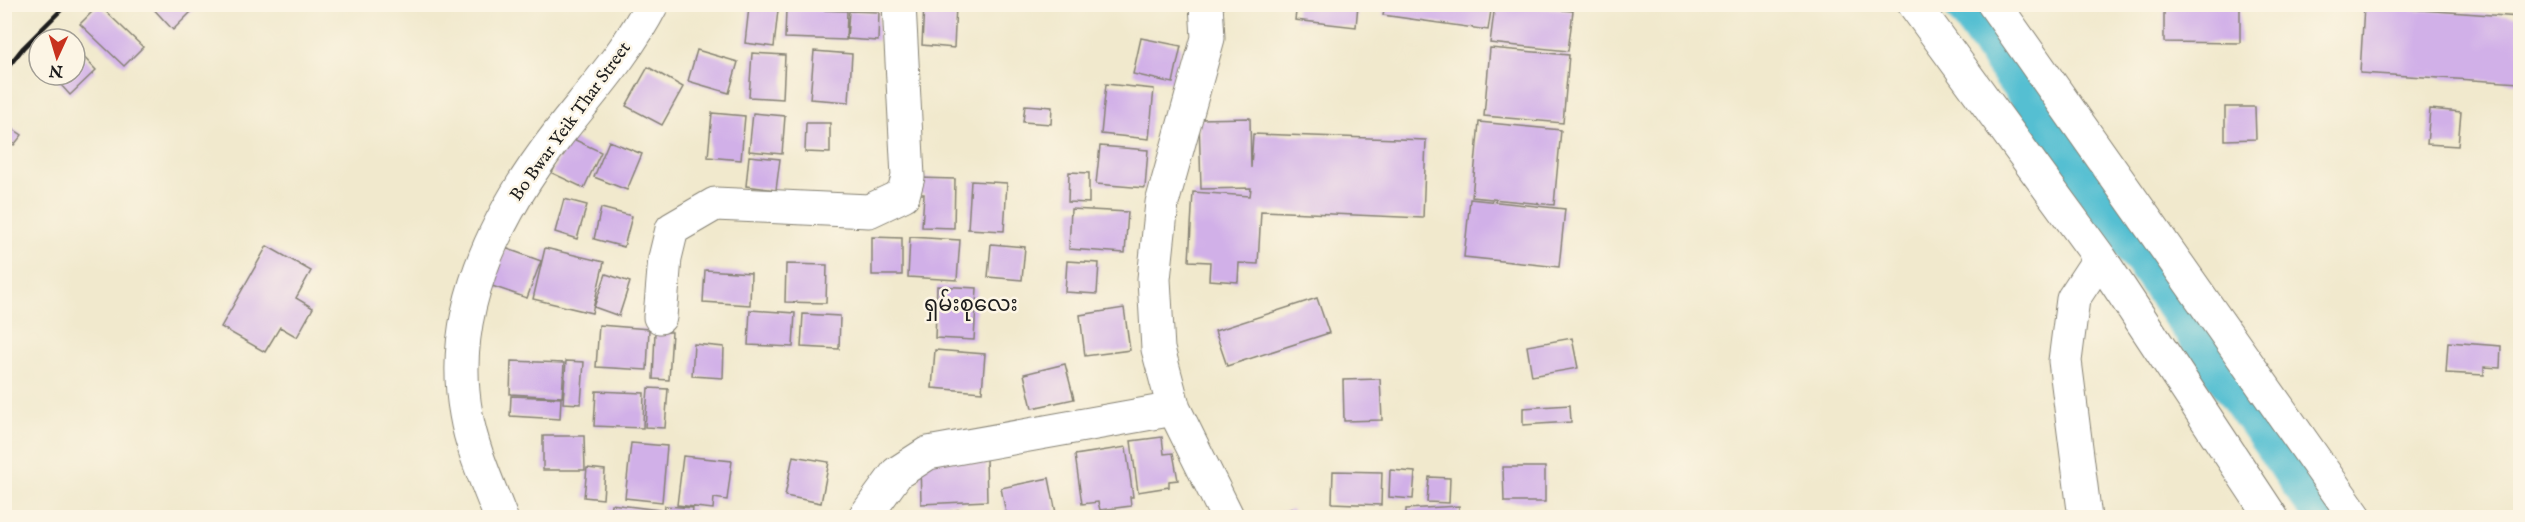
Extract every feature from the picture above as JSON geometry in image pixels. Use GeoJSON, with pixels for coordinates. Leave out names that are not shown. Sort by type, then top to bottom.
{"type":"FeatureCollection","features":[{"type":"Feature","properties":{"kind":"street","name":"Bo Bwar Yeik Thar Street"},"geometry":{"type":"LineString","coordinates":[[501,518],[479,460],[466,414],[463,366],[467,308],[483,261],[512,200],[547,149],[630,40],[652,4]]}},
{"type":"Feature","properties":{"kind":"street"},"geometry":{"type":"LineString","coordinates":[[660,317],[664,258],[672,229],[715,204],[868,211],[903,195],[909,177],[899,4]]}},
{"type":"Feature","properties":{"kind":"street"},"geometry":{"type":"LineString","coordinates":[[1206,4],[1208,38],[1162,203],[1154,279],[1158,349],[1174,409],[1228,518]]}},
{"type":"Feature","properties":{"kind":"street"},"geometry":{"type":"LineString","coordinates":[[1914,4],[2100,258],[2272,518]]}},
{"type":"Feature","properties":{"kind":"street"},"geometry":{"type":"LineString","coordinates":[[1994,4],[2356,518]]}},
{"type":"Feature","properties":{"kind":"street"},"geometry":{"type":"LineString","coordinates":[[2085,518],[2065,361],[2073,299],[2100,258]]}},
{"type":"Feature","properties":{"kind":"street"},"geometry":{"type":"LineString","coordinates":[[864,518],[897,473],[928,453],[1174,409]]}},
{"type":"Feature","properties":{"kind":"building"},"geometry":{"type":"Polygon","coordinates":[[[4,4],[11,4],[4,19],[4,4]]]}},
{"type":"Feature","properties":{"kind":"building"},"geometry":{"type":"Polygon","coordinates":[[[149,4],[199,4],[173,30],[149,4]]]}},
{"type":"Feature","properties":{"kind":"building"},"geometry":{"type":"Polygon","coordinates":[[[924,4],[956,5],[954,48],[922,45],[924,4]]]}},
{"type":"Feature","properties":{"kind":"building"},"geometry":{"type":"Polygon","coordinates":[[[1297,4],[1358,4],[1356,27],[1295,20],[1297,4]]]}},
{"type":"Feature","properties":{"kind":"building"},"geometry":{"type":"Polygon","coordinates":[[[1385,4],[1492,4],[1488,30],[1383,15],[1385,4]]]}},
{"type":"Feature","properties":{"kind":"building"},"geometry":{"type":"Polygon","coordinates":[[[1495,4],[1573,11],[1568,51],[1490,43],[1495,4]]]}},
{"type":"Feature","properties":{"kind":"building"},"geometry":{"type":"Polygon","coordinates":[[[2164,4],[2240,4],[2240,43],[2164,42],[2164,4]]]}},
{"type":"Feature","properties":{"kind":"building"},"geometry":{"type":"Polygon","coordinates":[[[99,5],[143,47],[124,66],[87,31],[87,27],[80,24],[99,5]]]}},
{"type":"Feature","properties":{"kind":"building"},"geometry":{"type":"Polygon","coordinates":[[[2364,6],[2520,17],[2520,83],[2360,73],[2364,6]]]}},
{"type":"Feature","properties":{"kind":"building"},"geometry":{"type":"Polygon","coordinates":[[[749,7],[778,10],[774,47],[745,43],[749,7]]]}},
{"type":"Feature","properties":{"kind":"building"},"geometry":{"type":"Polygon","coordinates":[[[786,9],[847,11],[846,40],[785,38],[786,9]]]}},
{"type":"Feature","properties":{"kind":"building"},"geometry":{"type":"Polygon","coordinates":[[[849,11],[879,12],[878,41],[847,39],[849,11]]]}},
{"type":"Feature","properties":{"kind":"building"},"geometry":{"type":"Polygon","coordinates":[[[1141,38],[1181,46],[1173,83],[1133,74],[1141,38]]]}},
{"type":"Feature","properties":{"kind":"building"},"geometry":{"type":"Polygon","coordinates":[[[1490,48],[1569,55],[1563,123],[1484,116],[1490,48]]]}},
{"type":"Feature","properties":{"kind":"building"},"geometry":{"type":"Polygon","coordinates":[[[697,50],[738,62],[729,93],[688,81],[697,50]]]}},
{"type":"Feature","properties":{"kind":"building"},"geometry":{"type":"Polygon","coordinates":[[[814,51],[852,54],[849,102],[810,99],[814,51]]]}},
{"type":"Feature","properties":{"kind":"building"},"geometry":{"type":"Polygon","coordinates":[[[752,53],[785,55],[783,99],[749,97],[752,53]]]}},
{"type":"Feature","properties":{"kind":"building"},"geometry":{"type":"Polygon","coordinates":[[[87,61],[96,70],[87,79],[87,61]]]}},
{"type":"Feature","properties":{"kind":"building"},"geometry":{"type":"Polygon","coordinates":[[[648,67],[683,87],[662,125],[626,106],[648,67]]]}},
{"type":"Feature","properties":{"kind":"building"},"geometry":{"type":"Polygon","coordinates":[[[1106,84],[1154,89],[1149,139],[1101,134],[1106,84]]]}},
{"type":"Feature","properties":{"kind":"building"},"geometry":{"type":"Polygon","coordinates":[[[63,87],[78,87],[70,95],[63,87]]]}},
{"type":"Feature","properties":{"kind":"building"},"geometry":{"type":"Polygon","coordinates":[[[1025,105],[1052,107],[1051,124],[1023,122],[1025,105]]]}},
{"type":"Feature","properties":{"kind":"building"},"geometry":{"type":"Polygon","coordinates":[[[2225,107],[2255,107],[2256,139],[2225,140],[2225,107]]]}},
{"type":"Feature","properties":{"kind":"building"},"geometry":{"type":"Polygon","coordinates":[[[2430,109],[2461,112],[2458,146],[2427,144],[2430,109]]]}},
{"type":"Feature","properties":{"kind":"building"},"geometry":{"type":"Polygon","coordinates":[[[712,113],[745,116],[741,160],[708,157],[712,113]]]}},
{"type":"Feature","properties":{"kind":"building"},"geometry":{"type":"Polygon","coordinates":[[[753,113],[785,116],[782,154],[749,151],[753,113]]]}},
{"type":"Feature","properties":{"kind":"building"},"geometry":{"type":"Polygon","coordinates":[[[1250,118],[1251,168],[1253,134],[1426,140],[1423,218],[1261,211],[1258,264],[1239,263],[1238,282],[1209,280],[1210,262],[1189,261],[1193,192],[1250,196],[1251,188],[1201,189],[1199,119],[1250,118]]]}},
{"type":"Feature","properties":{"kind":"building"},"geometry":{"type":"Polygon","coordinates":[[[1479,122],[1561,130],[1554,205],[1472,197],[1479,122]]]}},
{"type":"Feature","properties":{"kind":"building"},"geometry":{"type":"Polygon","coordinates":[[[806,123],[830,123],[830,153],[805,152],[806,123]]]}},
{"type":"Feature","properties":{"kind":"building"},"geometry":{"type":"Polygon","coordinates":[[[10,127],[22,135],[14,145],[4,138],[10,127]]]}},
{"type":"Feature","properties":{"kind":"building"},"geometry":{"type":"Polygon","coordinates":[[[569,137],[601,152],[584,188],[552,173],[569,137]]]}},
{"type":"Feature","properties":{"kind":"building"},"geometry":{"type":"Polygon","coordinates":[[[609,141],[642,154],[627,190],[594,177],[609,141]]]}},
{"type":"Feature","properties":{"kind":"building"},"geometry":{"type":"Polygon","coordinates":[[[1100,146],[1148,150],[1145,188],[1096,184],[1100,146]]]}},
{"type":"Feature","properties":{"kind":"building"},"geometry":{"type":"Polygon","coordinates":[[[749,156],[780,159],[776,190],[746,186],[749,156]]]}},
{"type":"Feature","properties":{"kind":"building"},"geometry":{"type":"Polygon","coordinates":[[[1069,172],[1089,173],[1089,203],[1068,202],[1069,172]]]}},
{"type":"Feature","properties":{"kind":"building"},"geometry":{"type":"Polygon","coordinates":[[[918,178],[955,179],[954,228],[922,227],[924,194],[917,194],[918,178]]]}},
{"type":"Feature","properties":{"kind":"building"},"geometry":{"type":"Polygon","coordinates":[[[971,181],[1007,183],[1004,231],[968,229],[971,181]]]}},
{"type":"Feature","properties":{"kind":"building"},"geometry":{"type":"Polygon","coordinates":[[[564,199],[587,205],[577,239],[555,232],[564,199]]]}},
{"type":"Feature","properties":{"kind":"building"},"geometry":{"type":"Polygon","coordinates":[[[1470,199],[1565,209],[1559,267],[1464,257],[1470,199]]]}},
{"type":"Feature","properties":{"kind":"building"},"geometry":{"type":"Polygon","coordinates":[[[601,208],[632,216],[624,247],[594,239],[601,208]]]}},
{"type":"Feature","properties":{"kind":"building"},"geometry":{"type":"Polygon","coordinates":[[[1071,209],[1128,212],[1125,253],[1069,249],[1071,209]]]}},
{"type":"Feature","properties":{"kind":"building"},"geometry":{"type":"Polygon","coordinates":[[[872,237],[902,238],[902,275],[872,275],[872,237]]]}},
{"type":"Feature","properties":{"kind":"building"},"geometry":{"type":"Polygon","coordinates":[[[910,237],[960,240],[957,280],[908,277],[910,237]]]}},
{"type":"Feature","properties":{"kind":"building"},"geometry":{"type":"Polygon","coordinates":[[[991,244],[1025,247],[1022,280],[988,277],[991,244]]]}},
{"type":"Feature","properties":{"kind":"building"},"geometry":{"type":"Polygon","coordinates":[[[267,246],[311,271],[296,298],[313,308],[297,337],[280,327],[265,352],[221,327],[267,246]]]}},
{"type":"Feature","properties":{"kind":"building"},"geometry":{"type":"Polygon","coordinates":[[[505,248],[541,261],[527,298],[492,286],[505,248]]]}},
{"type":"Feature","properties":{"kind":"building"},"geometry":{"type":"Polygon","coordinates":[[[545,248],[604,262],[592,313],[533,299],[545,248]]]}},
{"type":"Feature","properties":{"kind":"building"},"geometry":{"type":"Polygon","coordinates":[[[1067,261],[1099,263],[1097,294],[1065,292],[1067,261]]]}},
{"type":"Feature","properties":{"kind":"building"},"geometry":{"type":"Polygon","coordinates":[[[786,264],[827,265],[826,303],[785,302],[786,264]]]}},
{"type":"Feature","properties":{"kind":"building"},"geometry":{"type":"Polygon","coordinates":[[[705,270],[751,273],[750,305],[703,302],[705,270]]]}},
{"type":"Feature","properties":{"kind":"building"},"geometry":{"type":"Polygon","coordinates":[[[606,274],[630,282],[619,316],[594,307],[606,274]]]}},
{"type":"Feature","properties":{"kind":"building"},"geometry":{"type":"Polygon","coordinates":[[[937,286],[977,288],[974,340],[935,338],[937,286]]]}},
{"type":"Feature","properties":{"kind":"building"},"geometry":{"type":"Polygon","coordinates":[[[1317,298],[1329,333],[1227,366],[1215,331],[1317,298]]]}},
{"type":"Feature","properties":{"kind":"building"},"geometry":{"type":"Polygon","coordinates":[[[1124,308],[1130,350],[1085,356],[1080,315],[1124,308]]]}},
{"type":"Feature","properties":{"kind":"building"},"geometry":{"type":"Polygon","coordinates":[[[750,310],[795,313],[793,347],[748,345],[750,310]]]}},
{"type":"Feature","properties":{"kind":"building"},"geometry":{"type":"Polygon","coordinates":[[[803,314],[840,316],[839,349],[801,347],[803,314]]]}},
{"type":"Feature","properties":{"kind":"building"},"geometry":{"type":"Polygon","coordinates":[[[599,325],[649,329],[647,370],[596,367],[599,325]]]}},
{"type":"Feature","properties":{"kind":"building"},"geometry":{"type":"Polygon","coordinates":[[[655,332],[672,332],[669,380],[653,379],[655,332]]]}},
{"type":"Feature","properties":{"kind":"building"},"geometry":{"type":"Polygon","coordinates":[[[1572,338],[1578,368],[1532,376],[1527,346],[1572,338]]]}},
{"type":"Feature","properties":{"kind":"building"},"geometry":{"type":"Polygon","coordinates":[[[2448,342],[2501,346],[2500,368],[2484,367],[2484,375],[2446,373],[2448,342]]]}},
{"type":"Feature","properties":{"kind":"building"},"geometry":{"type":"Polygon","coordinates":[[[694,344],[724,347],[723,378],[692,376],[694,344]]]}},
{"type":"Feature","properties":{"kind":"building"},"geometry":{"type":"Polygon","coordinates":[[[935,350],[985,354],[982,392],[932,388],[935,350]]]}},
{"type":"Feature","properties":{"kind":"building"},"geometry":{"type":"Polygon","coordinates":[[[511,361],[564,363],[562,397],[510,394],[511,361]]]}},
{"type":"Feature","properties":{"kind":"building"},"geometry":{"type":"Polygon","coordinates":[[[566,361],[584,362],[581,404],[563,403],[566,361]]]}},
{"type":"Feature","properties":{"kind":"building"},"geometry":{"type":"Polygon","coordinates":[[[1065,364],[1074,399],[1032,408],[1024,374],[1065,364]]]}},
{"type":"Feature","properties":{"kind":"building"},"geometry":{"type":"Polygon","coordinates":[[[1380,379],[1382,420],[1344,421],[1343,380],[1380,379]]]}},
{"type":"Feature","properties":{"kind":"building"},"geometry":{"type":"Polygon","coordinates":[[[648,388],[668,389],[665,428],[645,427],[648,388]]]}},
{"type":"Feature","properties":{"kind":"building"},"geometry":{"type":"Polygon","coordinates":[[[596,391],[644,393],[643,428],[594,426],[596,391]]]}},
{"type":"Feature","properties":{"kind":"building"},"geometry":{"type":"Polygon","coordinates":[[[511,396],[561,398],[560,419],[510,416],[511,396]]]}},
{"type":"Feature","properties":{"kind":"building"},"geometry":{"type":"Polygon","coordinates":[[[1570,405],[1571,422],[1523,425],[1523,408],[1570,405]]]}},
{"type":"Feature","properties":{"kind":"building"},"geometry":{"type":"Polygon","coordinates":[[[543,436],[584,436],[585,470],[543,470],[543,436]]]}},
{"type":"Feature","properties":{"kind":"building"},"geometry":{"type":"Polygon","coordinates":[[[1162,437],[1164,454],[1173,453],[1178,480],[1169,481],[1169,487],[1138,492],[1131,441],[1162,437]]]}},
{"type":"Feature","properties":{"kind":"building"},"geometry":{"type":"Polygon","coordinates":[[[631,443],[667,446],[662,502],[625,498],[631,443]]]}},
{"type":"Feature","properties":{"kind":"building"},"geometry":{"type":"Polygon","coordinates":[[[1126,447],[1133,497],[1130,497],[1131,506],[1100,510],[1098,502],[1082,504],[1075,455],[1126,447]]]}},
{"type":"Feature","properties":{"kind":"building"},"geometry":{"type":"Polygon","coordinates":[[[683,456],[732,461],[727,500],[714,498],[713,509],[677,505],[683,456]]]}},
{"type":"Feature","properties":{"kind":"building"},"geometry":{"type":"Polygon","coordinates":[[[793,456],[829,462],[821,503],[785,496],[793,456]]]}},
{"type":"Feature","properties":{"kind":"building"},"geometry":{"type":"Polygon","coordinates":[[[986,458],[987,501],[921,504],[920,460],[986,458]]]}},
{"type":"Feature","properties":{"kind":"building"},"geometry":{"type":"Polygon","coordinates":[[[1503,467],[1545,467],[1545,502],[1504,502],[1503,467]]]}},
{"type":"Feature","properties":{"kind":"building"},"geometry":{"type":"Polygon","coordinates":[[[587,468],[605,470],[603,499],[584,497],[587,468]]]}},
{"type":"Feature","properties":{"kind":"building"},"geometry":{"type":"Polygon","coordinates":[[[1390,470],[1415,472],[1413,499],[1389,497],[1390,470]]]}},
{"type":"Feature","properties":{"kind":"building"},"geometry":{"type":"Polygon","coordinates":[[[1333,471],[1382,472],[1381,505],[1332,503],[1333,471]]]}},
{"type":"Feature","properties":{"kind":"building"},"geometry":{"type":"Polygon","coordinates":[[[1429,477],[1450,478],[1449,503],[1427,502],[1429,477]]]}},
{"type":"Feature","properties":{"kind":"building"},"geometry":{"type":"Polygon","coordinates":[[[1049,478],[1057,518],[1007,518],[1001,488],[1049,478]]]}},
{"type":"Feature","properties":{"kind":"building"},"geometry":{"type":"Polygon","coordinates":[[[611,504],[659,510],[658,518],[609,518],[611,504]]]}},
{"type":"Feature","properties":{"kind":"building"},"geometry":{"type":"Polygon","coordinates":[[[665,506],[693,508],[692,518],[664,518],[665,506]]]}},
{"type":"Feature","properties":{"kind":"building"},"geometry":{"type":"Polygon","coordinates":[[[1459,506],[1459,518],[1406,518],[1406,509],[1459,506]]]}},
{"type":"Feature","properties":{"kind":"building"},"geometry":{"type":"Polygon","coordinates":[[[1292,509],[1295,518],[1262,518],[1262,517],[1292,509]]]}},
{"type":"Feature","properties":{"kind":"building"},"geometry":{"type":"Polygon","coordinates":[[[959,510],[961,518],[940,518],[939,514],[959,510]]]}},
{"type":"Feature","properties":{"kind":"waterway"},"geometry":{"type":"LineString","coordinates":[[1962,4],[2324,518]]}},
{"type":"Feature","properties":{"kind":"railway"},"geometry":{"type":"LineString","coordinates":[[4,72],[23,48],[67,4]]}},
{"type":"Feature","properties":{"kind":"district","name":"ရှမ်းစုလေး"},"geometry":{"type":"Point","coordinates":[971,305]}}]}
